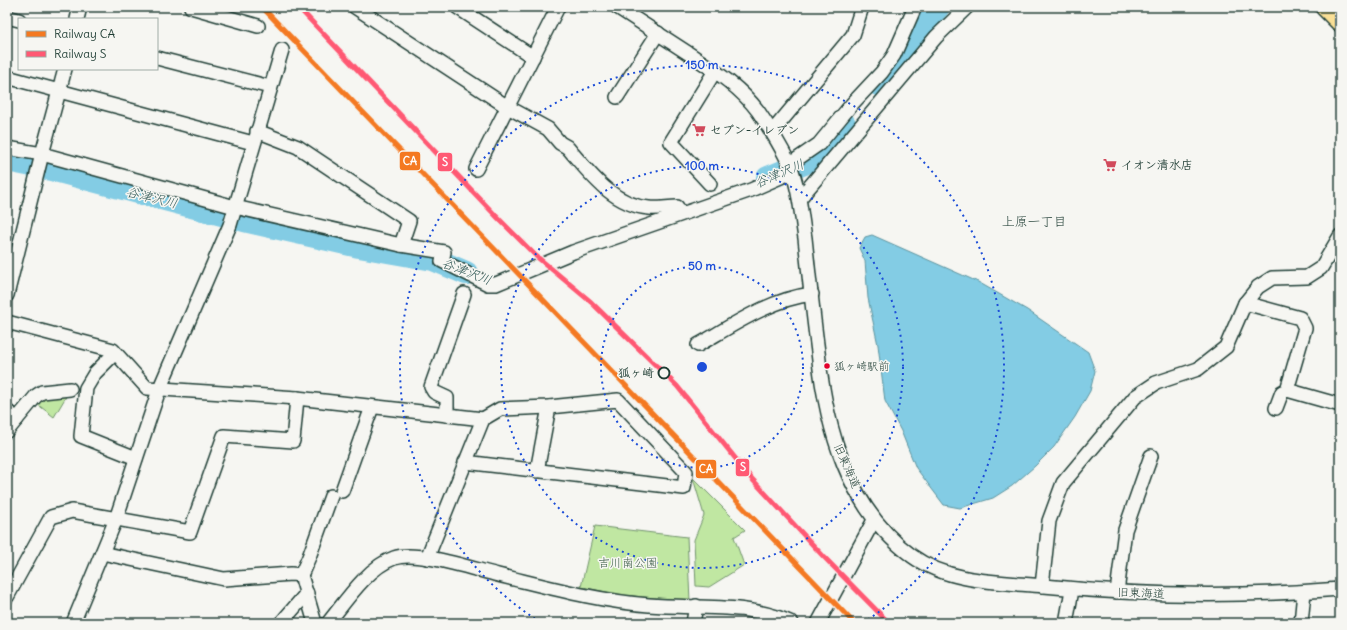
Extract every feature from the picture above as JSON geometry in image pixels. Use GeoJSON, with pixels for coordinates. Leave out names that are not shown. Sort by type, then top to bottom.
{"type":"FeatureCollection","features":[{"type":"Feature","properties":{"kind":"main road"},"geometry":{"type":"LineString","coordinates":[[1324,7],[1340,23]]}},
{"type":"Feature","properties":{"kind":"street"},"geometry":{"type":"LineString","coordinates":[[77,18],[80,7]]}},
{"type":"Feature","properties":{"kind":"street"},"geometry":{"type":"LineString","coordinates":[[190,7],[258,26]]}},
{"type":"Feature","properties":{"kind":"street"},"geometry":{"type":"LineString","coordinates":[[355,7],[506,106],[548,129],[610,193],[630,203],[649,208],[677,207],[680,214]]}},
{"type":"Feature","properties":{"kind":"street"},"geometry":{"type":"LineString","coordinates":[[457,7],[533,57]]}},
{"type":"Feature","properties":{"kind":"street"},"geometry":{"type":"LineString","coordinates":[[476,169],[506,106],[558,7]]}},
{"type":"Feature","properties":{"kind":"street","name":"旧東海道"},"geometry":{"type":"LineString","coordinates":[[617,7],[715,71],[739,89],[756,108],[772,132],[791,168],[800,198],[818,356],[827,415],[841,460],[874,520],[888,536],[913,557],[930,567],[972,579],[1000,584],[1042,586],[1072,590],[1191,594],[1304,592],[1340,589]]}},
{"type":"Feature","properties":{"kind":"street"},"geometry":{"type":"LineString","coordinates":[[772,132],[853,35],[862,7]]}},
{"type":"Feature","properties":{"kind":"street"},"geometry":{"type":"LineString","coordinates":[[7,148],[42,154],[235,207],[401,245],[444,252],[442,261],[488,284],[496,284],[573,252],[751,190],[791,168],[819,144],[852,104],[882,72],[894,55],[915,7]]}},
{"type":"Feature","properties":{"kind":"street"},"geometry":{"type":"LineString","coordinates":[[800,198],[936,37],[967,7]]}},
{"type":"Feature","properties":{"kind":"street"},"geometry":{"type":"LineString","coordinates":[[7,17],[18,20]]}},
{"type":"Feature","properties":{"kind":"street"},"geometry":{"type":"LineString","coordinates":[[617,97],[658,33]]}},
{"type":"Feature","properties":{"kind":"street"},"geometry":{"type":"LineString","coordinates":[[73,623],[116,519],[159,390],[230,225],[282,50]]}},
{"type":"Feature","properties":{"kind":"street"},"geometry":{"type":"LineString","coordinates":[[158,58],[270,87]]}},
{"type":"Feature","properties":{"kind":"street"},"geometry":{"type":"LineString","coordinates":[[7,295],[9,278],[65,70]]}},
{"type":"Feature","properties":{"kind":"street"},"geometry":{"type":"LineString","coordinates":[[710,184],[671,142],[715,71]]}},
{"type":"Feature","properties":{"kind":"street"},"geometry":{"type":"LineString","coordinates":[[7,77],[60,91],[298,147],[409,221],[401,245]]}},
{"type":"Feature","properties":{"kind":"street"},"geometry":{"type":"LineString","coordinates":[[1042,586],[1049,521],[1063,483],[1135,398],[1156,383],[1198,369],[1226,346],[1245,303],[1258,287],[1272,278],[1306,277],[1321,268],[1340,236]]}},
{"type":"Feature","properties":{"kind":"street"},"geometry":{"type":"LineString","coordinates":[[447,415],[447,398],[434,392],[431,388],[464,294]]}},
{"type":"Feature","properties":{"kind":"street"},"geometry":{"type":"LineString","coordinates":[[698,344],[748,316],[794,296],[812,294]]}},
{"type":"Feature","properties":{"kind":"street"},"geometry":{"type":"LineString","coordinates":[[1245,303],[1300,318],[1303,323],[1305,328],[1287,390]]}},
{"type":"Feature","properties":{"kind":"street"},"geometry":{"type":"LineString","coordinates":[[7,322],[113,350],[147,388],[159,390],[297,398],[483,419],[500,409],[548,407],[618,400],[686,472],[684,488],[466,462]]}},
{"type":"Feature","properties":{"kind":"street"},"geometry":{"type":"LineString","coordinates":[[115,353],[95,372],[86,388],[81,436],[136,458]]}},
{"type":"Feature","properties":{"kind":"street"},"geometry":{"type":"LineString","coordinates":[[7,431],[12,415],[36,396],[42,392],[70,388]]}},
{"type":"Feature","properties":{"kind":"street"},"geometry":{"type":"LineString","coordinates":[[1276,408],[1282,392],[1287,390],[1340,405]]}},
{"type":"Feature","properties":{"kind":"street"},"geometry":{"type":"LineString","coordinates":[[7,597],[51,517],[72,511],[190,532],[224,436],[293,441],[297,398]]}},
{"type":"Feature","properties":{"kind":"street"},"geometry":{"type":"LineString","coordinates":[[315,623],[301,575],[310,557],[372,407]]}},
{"type":"Feature","properties":{"kind":"street"},"geometry":{"type":"LineString","coordinates":[[537,471],[548,407]]}},
{"type":"Feature","properties":{"kind":"street"},"geometry":{"type":"LineString","coordinates":[[427,558],[483,419]]}},
{"type":"Feature","properties":{"kind":"street"},"geometry":{"type":"LineString","coordinates":[[1117,592],[1125,530],[1151,456]]}},
{"type":"Feature","properties":{"kind":"street"},"geometry":{"type":"LineString","coordinates":[[818,623],[874,520]]}},
{"type":"Feature","properties":{"kind":"street"},"geometry":{"type":"LineString","coordinates":[[102,552],[224,579],[291,574],[301,575]]}},
{"type":"Feature","properties":{"kind":"street"},"geometry":{"type":"LineString","coordinates":[[328,623],[362,583],[382,564],[395,558],[408,556],[427,558],[535,584],[617,601],[650,605],[726,608],[763,614],[792,623]]}},
{"type":"Feature","properties":{"kind":"street"},"geometry":{"type":"LineString","coordinates":[[1066,623],[1072,590]]}},
{"type":"Feature","properties":{"kind":"street"},"geometry":{"type":"LineString","coordinates":[[1301,623],[1304,592]]}},
{"type":"Feature","properties":{"kind":"street"},"geometry":{"type":"LineString","coordinates":[[281,623],[306,593]]}},
{"type":"Feature","properties":{"kind":"street"},"geometry":{"type":"LineString","coordinates":[[693,623],[696,606]]}},
{"type":"Feature","properties":{"kind":"green space"},"geometry":{"type":"Polygon","coordinates":[[[67,395],[54,417],[37,404],[42,396],[67,395]]]}},
{"type":"Feature","properties":{"kind":"green space"},"geometry":{"type":"Polygon","coordinates":[[[693,478],[745,530],[734,537],[744,565],[709,587],[696,586],[694,540],[704,515],[693,478]]]}},
{"type":"Feature","properties":{"kind":"green space","name":"吉川南公園"},"geometry":{"type":"Polygon","coordinates":[[[595,526],[687,537],[690,601],[621,595],[581,587],[595,526]]]}},
{"type":"Feature","properties":{"kind":"water"},"geometry":{"type":"Polygon","coordinates":[[[872,235],[978,282],[1027,310],[1088,352],[1095,371],[1090,391],[1075,417],[1054,447],[1035,466],[1012,486],[993,498],[960,508],[944,505],[916,468],[901,431],[885,401],[878,345],[868,298],[865,261],[859,248],[865,237],[872,235]]]}},
{"type":"Feature","properties":{"kind":"waterway","name":"谷津沢川"},"geometry":{"type":"LineString","coordinates":[[878,84],[909,48],[928,18],[938,7]]}},
{"type":"Feature","properties":{"kind":"waterway","name":"谷津沢川"},"geometry":{"type":"LineString","coordinates":[[768,178],[802,164],[821,152],[844,124]]}},
{"type":"Feature","properties":{"kind":"waterway","name":"谷津沢川"},"geometry":{"type":"LineString","coordinates":[[7,160],[47,168],[244,220],[359,246],[433,259],[466,273]]}},
{"type":"Feature","properties":{"kind":"rail line","name":"CA"},"geometry":{"type":"LineString","coordinates":[[262,7],[854,623]]}},
{"type":"Feature","properties":{"kind":"rail line","name":"S"},"geometry":{"type":"LineString","coordinates":[[298,7],[498,218],[536,256],[591,302],[677,386],[752,479],[824,557],[889,623]]}},
{"type":"Feature","properties":{"kind":"place","name":"セブン-イレブン"},"geometry":{"type":"Point","coordinates":[699,130]}},
{"type":"Feature","properties":{"kind":"place","name":"イオン清水店"},"geometry":{"type":"Point","coordinates":[1110,165]}},
{"type":"Feature","properties":{"kind":"place","name":"狐ヶ崎駅前"},"geometry":{"type":"Point","coordinates":[827,366]}},
{"type":"Feature","properties":{"kind":"place","name":"狐ヶ崎"},"geometry":{"type":"Point","coordinates":[664,373]}},
{"type":"Feature","properties":{"kind":"district","name":"上原一丁目"},"geometry":{"type":"Point","coordinates":[1034,221]}}]}
